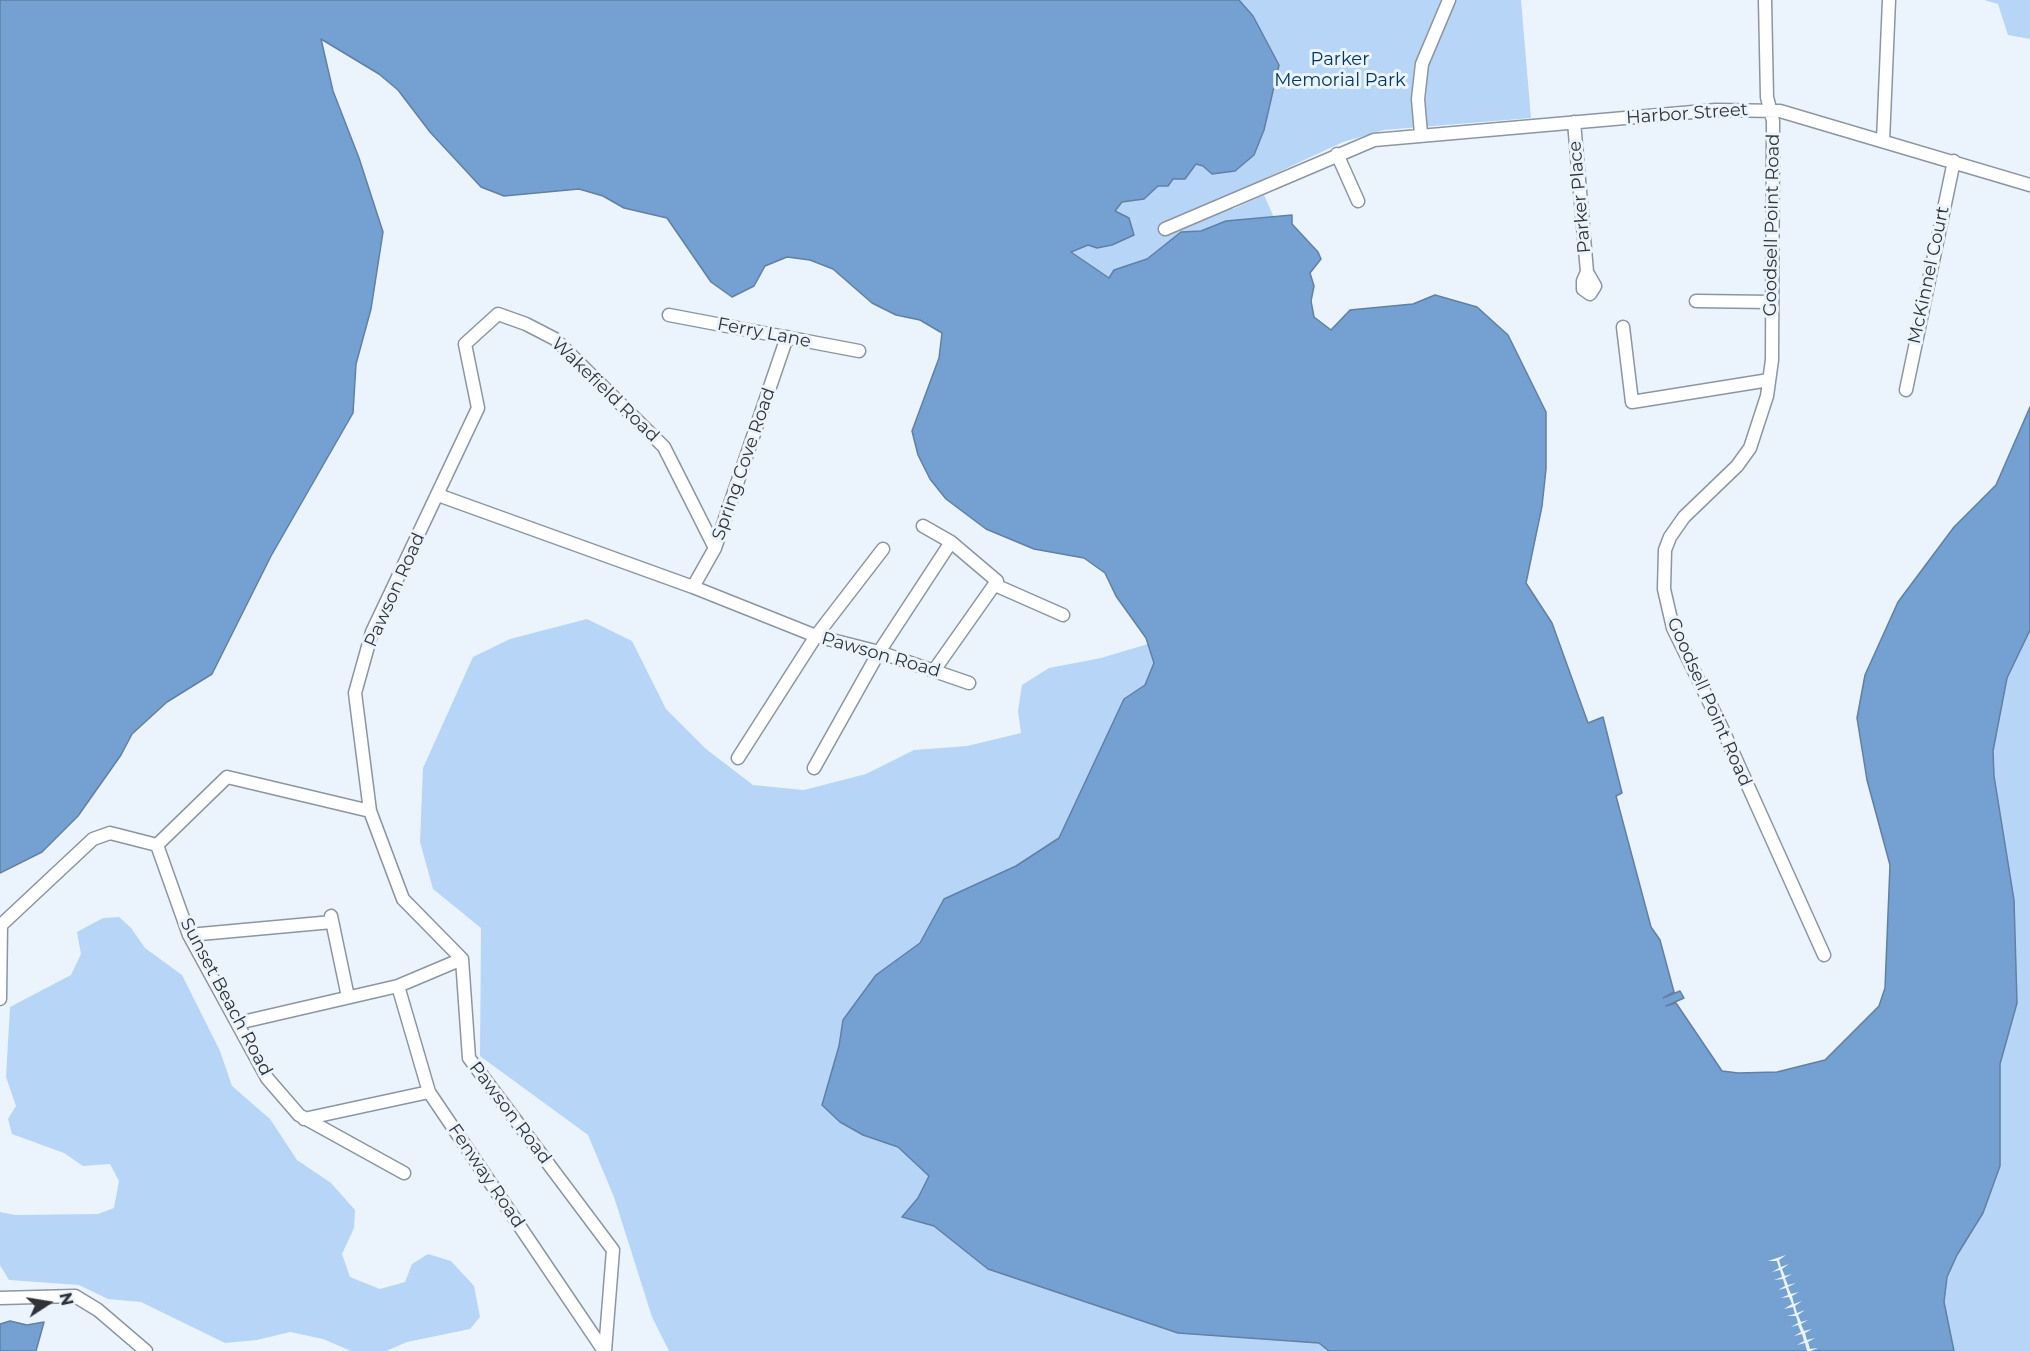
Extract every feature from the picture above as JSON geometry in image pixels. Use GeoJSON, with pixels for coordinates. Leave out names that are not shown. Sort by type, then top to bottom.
{"type":"FeatureCollection","features":[{"type":"Feature","properties":{"kind":"street"},"geometry":{"type":"LineString","coordinates":[[1421,134],[1418,99],[1422,64],[1449,0]]}},
{"type":"Feature","properties":{"kind":"street","name":"Goodsell Point Road"},"geometry":{"type":"LineString","coordinates":[[1765,0],[1767,98],[1773,122],[1769,380],[1764,406],[1750,448],[1737,466],[1684,517],[1670,537],[1665,550],[1664,589],[1673,628],[1721,726],[1824,955]]}},
{"type":"Feature","properties":{"kind":"street"},"geometry":{"type":"LineString","coordinates":[[1883,141],[1889,0]]}},
{"type":"Feature","properties":{"kind":"street","name":"Harbor Street"},"geometry":{"type":"LineString","coordinates":[[1165,229],[1374,140],[1421,134],[1716,110],[1770,110],[1954,161],[2030,185]]}},
{"type":"Feature","properties":{"kind":"street","name":"Parker Place"},"geometry":{"type":"LineString","coordinates":[[1574,122],[1587,272]]}},
{"type":"Feature","properties":{"kind":"street"},"geometry":{"type":"LineString","coordinates":[[1337,154],[1358,201]]}},
{"type":"Feature","properties":{"kind":"street","name":"McKinnel Court"},"geometry":{"type":"LineString","coordinates":[[1906,390],[1954,161]]}},
{"type":"Feature","properties":{"kind":"street"},"geometry":{"type":"LineString","coordinates":[[1696,301],[1771,302]]}},
{"type":"Feature","properties":{"kind":"street","name":"Wakefield Road"},"geometry":{"type":"LineString","coordinates":[[438,495],[478,408],[465,344],[498,314],[555,339],[664,447],[715,548]]}},
{"type":"Feature","properties":{"kind":"street","name":"Ferry Lane"},"geometry":{"type":"LineString","coordinates":[[669,315],[859,351]]}},
{"type":"Feature","properties":{"kind":"street"},"geometry":{"type":"LineString","coordinates":[[1623,327],[1632,402],[1769,380]]}},
{"type":"Feature","properties":{"kind":"street","name":"Spring Cove Road"},"geometry":{"type":"LineString","coordinates":[[693,587],[715,548],[788,337]]}},
{"type":"Feature","properties":{"kind":"street","name":"Pawson Road"},"geometry":{"type":"LineString","coordinates":[[605,1351],[613,1250],[469,1058],[462,959],[403,899],[370,811],[355,693],[372,632],[438,495],[693,587],[816,636],[935,669],[969,683]]}},
{"type":"Feature","properties":{"kind":"street"},"geometry":{"type":"LineString","coordinates":[[923,526],[951,542],[997,581],[935,669]]}},
{"type":"Feature","properties":{"kind":"street"},"geometry":{"type":"LineString","coordinates":[[814,768],[879,652],[951,542]]}},
{"type":"Feature","properties":{"kind":"street"},"geometry":{"type":"LineString","coordinates":[[738,758],[816,636],[883,549]]}},
{"type":"Feature","properties":{"kind":"street"},"geometry":{"type":"LineString","coordinates":[[995,585],[1063,615]]}},
{"type":"Feature","properties":{"kind":"street"},"geometry":{"type":"LineString","coordinates":[[0,999],[1,926],[93,839],[110,832],[157,845],[227,777],[370,811]]}},
{"type":"Feature","properties":{"kind":"street","name":"Sunset Beach Road"},"geometry":{"type":"LineString","coordinates":[[157,845],[189,935],[267,1078],[304,1119],[404,1173]]}},
{"type":"Feature","properties":{"kind":"street"},"geometry":{"type":"LineString","coordinates":[[189,935],[331,918],[348,997]]}},
{"type":"Feature","properties":{"kind":"street"},"geometry":{"type":"LineString","coordinates":[[238,1023],[398,986],[462,959]]}},
{"type":"Feature","properties":{"kind":"street","name":"Fenway Road"},"geometry":{"type":"LineString","coordinates":[[398,986],[429,1092],[605,1351]]}},
{"type":"Feature","properties":{"kind":"street"},"geometry":{"type":"LineString","coordinates":[[304,1119],[429,1092]]}},
{"type":"Feature","properties":{"kind":"street"},"geometry":{"type":"LineString","coordinates":[[0,1298],[75,1296],[98,1310],[146,1351]]}},
{"type":"Feature","properties":{"kind":"green space","name":"Parker Memorial Park"},"geometry":{"type":"Polygon","coordinates":[[[1223,0],[1521,0],[1531,118],[1384,130],[1343,142],[1227,196],[1233,209],[1264,195],[1278,227],[1147,259],[1114,270],[1109,278],[1071,251],[1111,212],[1223,0]]]}},
{"type":"Feature","properties":{"kind":"green space"},"geometry":{"type":"Polygon","coordinates":[[[1984,0],[2030,0],[2030,39],[2008,35],[1998,4],[1984,0]]]}},
{"type":"Feature","properties":{"kind":"green space"},"geometry":{"type":"Polygon","coordinates":[[[587,619],[632,641],[666,709],[706,749],[753,785],[804,790],[866,774],[914,750],[967,746],[1021,733],[1018,711],[1022,685],[1049,668],[1101,658],[1148,644],[1154,663],[1145,685],[1124,699],[1059,838],[1016,866],[944,899],[920,943],[876,975],[843,1020],[839,1046],[822,1105],[840,1122],[863,1135],[898,1147],[929,1176],[918,1198],[903,1218],[934,1226],[988,1269],[1178,1333],[1320,1343],[1329,1351],[669,1351],[652,1317],[614,1197],[588,1135],[480,1056],[481,928],[433,889],[420,842],[423,768],[473,657],[510,639],[587,619]]]}},
{"type":"Feature","properties":{"kind":"green space"},"geometry":{"type":"Polygon","coordinates":[[[2030,630],[2030,1351],[1951,1351],[1927,1278],[2000,1142],[2000,1064],[2017,999],[2014,900],[1994,776],[1993,751],[2007,678],[2030,630]]]}},
{"type":"Feature","properties":{"kind":"green space"},"geometry":{"type":"Polygon","coordinates":[[[119,917],[131,928],[145,948],[182,975],[220,1051],[232,1086],[270,1119],[297,1160],[331,1183],[355,1210],[354,1228],[342,1254],[350,1277],[380,1289],[405,1282],[412,1264],[428,1254],[451,1261],[474,1286],[480,1317],[470,1329],[407,1342],[386,1351],[351,1351],[323,1339],[290,1332],[257,1340],[225,1343],[141,1302],[108,1299],[79,1285],[9,1280],[0,1265],[0,1212],[15,1215],[98,1214],[114,1208],[119,1181],[110,1164],[83,1166],[64,1153],[12,1134],[8,1119],[16,1106],[6,1077],[10,1007],[71,975],[81,954],[77,932],[103,918],[119,917]]]}},
{"type":"Feature","properties":{"kind":"shaded area"},"geometry":{"type":"Polygon","coordinates":[[[0,0],[1239,0],[1253,16],[1279,65],[1264,130],[1254,155],[1235,171],[1212,174],[1203,166],[1196,164],[1185,179],[1173,179],[1168,186],[1158,186],[1144,199],[1122,202],[1115,211],[1129,218],[1134,235],[1112,245],[1097,248],[1088,245],[1071,252],[1109,278],[1114,270],[1147,259],[1181,232],[1201,231],[1226,221],[1292,215],[1292,224],[1318,252],[1321,259],[1310,273],[1314,286],[1311,301],[1314,317],[1331,330],[1350,310],[1413,304],[1435,295],[1477,307],[1508,335],[1546,412],[1546,469],[1542,506],[1526,583],[1552,623],[1588,723],[1603,717],[1622,793],[1616,796],[1651,927],[1660,940],[1674,992],[1663,998],[1680,991],[1684,998],[1666,1006],[1676,1003],[1722,1071],[1777,1072],[1825,1060],[1879,1006],[1885,988],[1890,865],[1867,780],[1857,718],[1865,675],[1898,602],[1954,527],[1996,485],[2030,407],[2030,630],[2007,678],[1993,751],[1994,776],[2014,900],[2017,1003],[2000,1064],[2000,1166],[1983,1213],[1957,1255],[1947,1277],[1944,1302],[1954,1351],[1329,1351],[1319,1343],[1178,1333],[988,1269],[934,1226],[902,1217],[918,1198],[929,1176],[898,1147],[863,1135],[840,1122],[822,1105],[839,1046],[843,1020],[876,975],[920,943],[944,899],[1016,866],[1059,838],[1124,699],[1145,685],[1154,663],[1146,638],[1116,596],[1105,573],[1084,558],[1034,549],[986,529],[946,499],[930,479],[918,455],[912,431],[939,358],[942,333],[920,320],[896,315],[872,303],[833,269],[810,260],[787,257],[765,266],[754,286],[732,297],[711,282],[667,218],[624,208],[603,196],[579,189],[504,196],[481,187],[430,132],[398,90],[379,74],[321,39],[333,91],[359,158],[383,232],[371,309],[356,364],[353,413],[271,556],[212,674],[167,702],[132,734],[121,755],[78,816],[42,852],[0,873],[0,0]]]}},
{"type":"Feature","properties":{"kind":"shaded area"},"geometry":{"type":"Polygon","coordinates":[[[10,1321],[27,1325],[44,1322],[36,1351],[0,1351],[0,1324],[10,1321]]]}},
{"type":"Feature","properties":{"kind":"pier"},"geometry":{"type":"Polygon","coordinates":[[[1786,1255],[1779,1260],[1781,1267],[1789,1264],[1782,1269],[1785,1276],[1792,1274],[1785,1278],[1788,1285],[1796,1283],[1788,1287],[1791,1294],[1799,1292],[1792,1296],[1794,1304],[1802,1301],[1795,1306],[1797,1313],[1805,1310],[1798,1315],[1801,1322],[1808,1320],[1801,1324],[1804,1331],[1812,1329],[1805,1333],[1807,1340],[1815,1338],[1808,1342],[1810,1349],[1818,1348],[1811,1351],[1807,1351],[1805,1343],[1797,1345],[1804,1341],[1802,1334],[1794,1336],[1801,1332],[1798,1325],[1791,1327],[1798,1323],[1796,1316],[1787,1316],[1795,1314],[1793,1307],[1784,1309],[1792,1304],[1789,1297],[1781,1298],[1788,1295],[1786,1288],[1778,1290],[1785,1286],[1783,1279],[1774,1280],[1782,1277],[1780,1270],[1772,1272],[1779,1268],[1777,1261],[1768,1261],[1786,1255]]]}}]}
